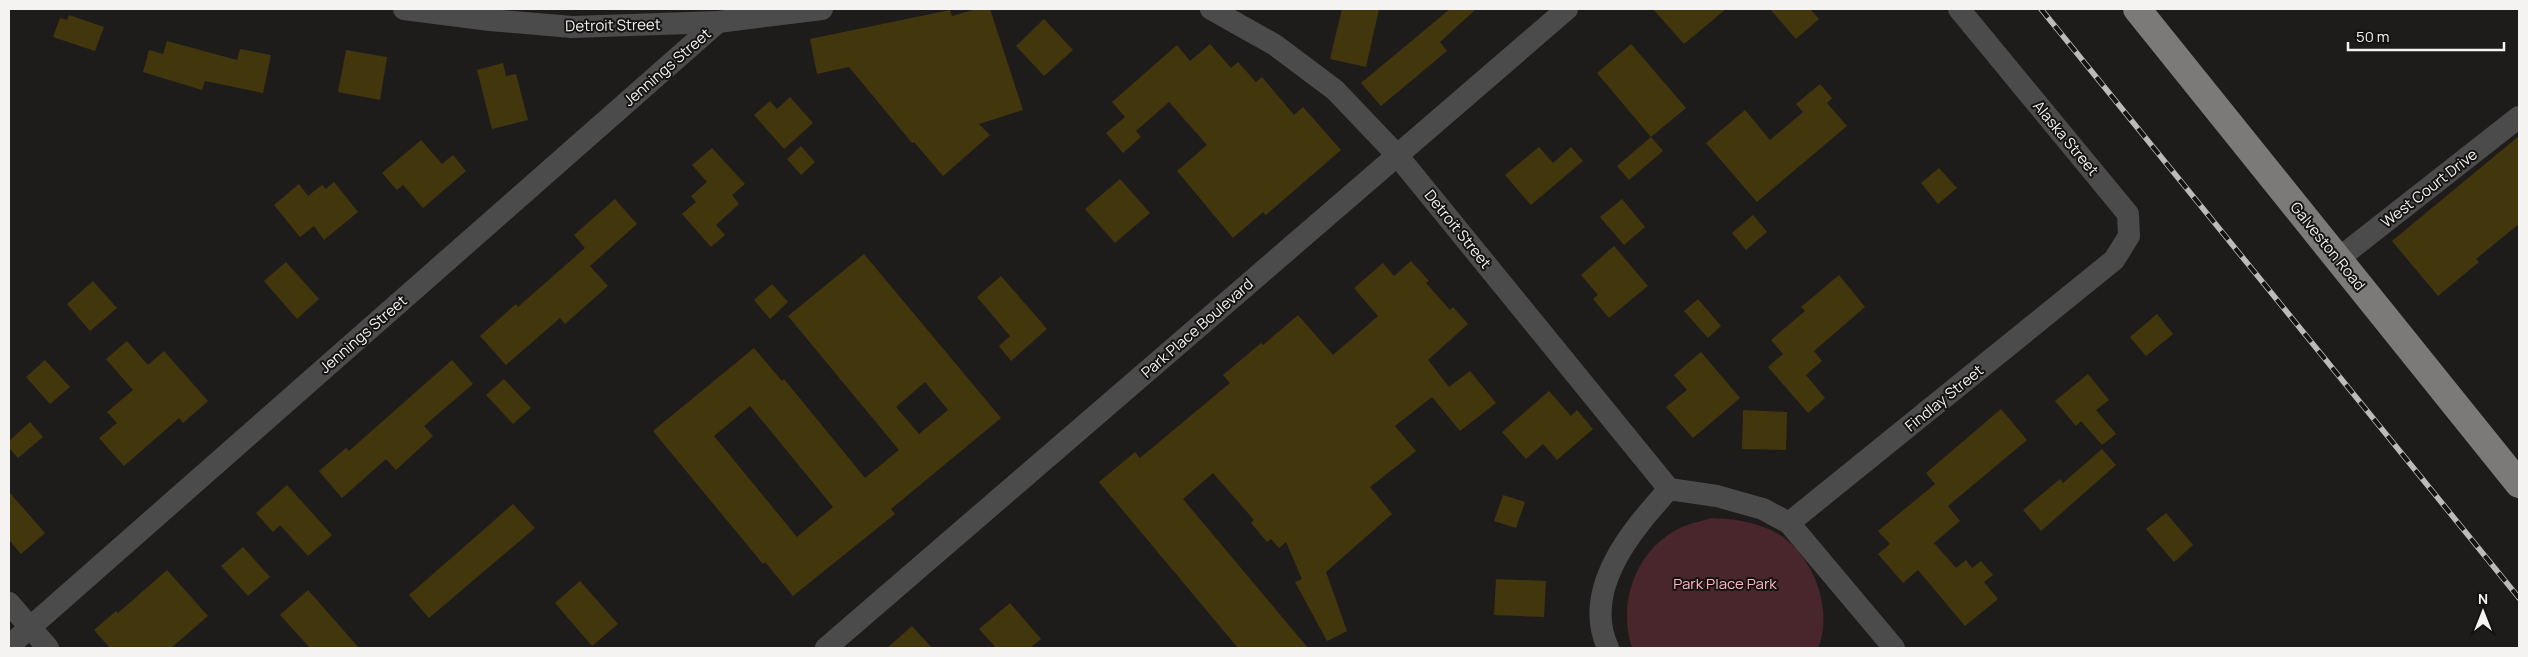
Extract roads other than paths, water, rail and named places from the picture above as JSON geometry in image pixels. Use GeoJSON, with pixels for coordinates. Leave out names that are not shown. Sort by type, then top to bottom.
{"type":"FeatureCollection","features":[{"type":"Feature","properties":{"kind":"main road","name":"Galveston Road"},"geometry":{"type":"LineString","coordinates":[[2137,9],[2519,484]]}},
{"type":"Feature","properties":{"kind":"street","name":"Detroit Street"},"geometry":{"type":"LineString","coordinates":[[404,9],[490,20],[572,27],[718,22],[822,9]]}},
{"type":"Feature","properties":{"kind":"street","name":"Detroit Street"},"geometry":{"type":"LineString","coordinates":[[1211,9],[1275,45],[1335,90],[1397,155],[1669,490]]}},
{"type":"Feature","properties":{"kind":"street","name":"Park Place Boulevard"},"geometry":{"type":"LineString","coordinates":[[826,648],[1568,9]]}},
{"type":"Feature","properties":{"kind":"street","name":"Alaska Street"},"geometry":{"type":"LineString","coordinates":[[1959,9],[2128,214],[2129,236],[2114,260],[2098,272]]}},
{"type":"Feature","properties":{"kind":"street","name":"Jennings Street"},"geometry":{"type":"LineString","coordinates":[[9,646],[718,22]]}},
{"type":"Feature","properties":{"kind":"street","name":"West Court Drive"},"geometry":{"type":"LineString","coordinates":[[2338,259],[2519,117]]}},
{"type":"Feature","properties":{"kind":"street","name":"Findlay Street"},"geometry":{"type":"LineString","coordinates":[[1789,523],[2098,272]]}},
{"type":"Feature","properties":{"kind":"street"},"geometry":{"type":"LineString","coordinates":[[1608,648],[1601,619],[1603,596],[1612,566],[1635,527],[1669,490],[1717,496],[1763,510],[1789,523],[1894,648]]}},
{"type":"Feature","properties":{"kind":"street"},"geometry":{"type":"LineString","coordinates":[[9,603],[48,648]]}},
{"type":"Feature","properties":{"kind":"railway"},"geometry":{"type":"LineString","coordinates":[[2041,9],[2519,598]]}},
{"type":"Feature","properties":{"kind":"park label","name":"Park Place Park"},"geometry":{"type":"Point","coordinates":[1725,583]}}]}
